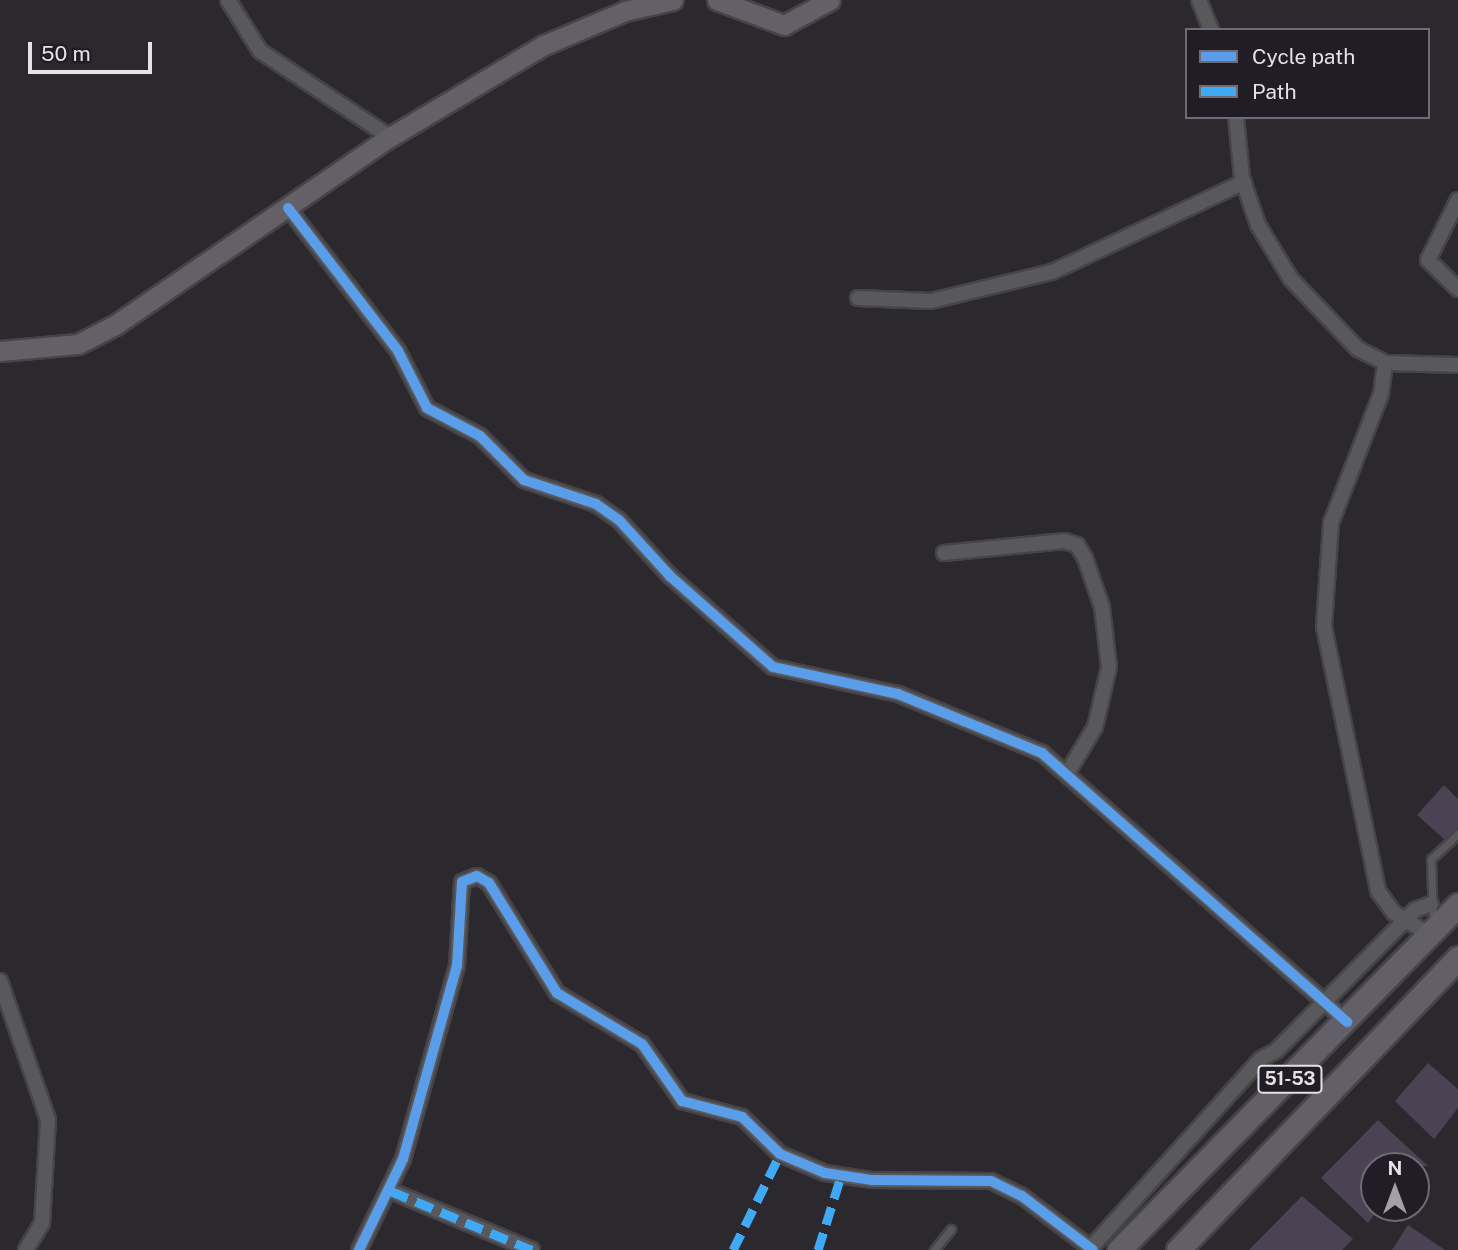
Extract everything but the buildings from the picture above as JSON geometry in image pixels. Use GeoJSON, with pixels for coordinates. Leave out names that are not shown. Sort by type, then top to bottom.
{"type":"FeatureCollection","features":[{"type":"Feature","properties":{"kind":"main road","name":"51-53"},"geometry":{"type":"LineString","coordinates":[[1119,1250],[1347,1022],[1458,905]]}},
{"type":"Feature","properties":{"kind":"main road","name":"51-53"},"geometry":{"type":"LineString","coordinates":[[1178,1250],[1458,958]]}},
{"type":"Feature","properties":{"kind":"street"},"geometry":{"type":"LineString","coordinates":[[228,0],[260,51],[390,137]]}},
{"type":"Feature","properties":{"kind":"street"},"geometry":{"type":"LineString","coordinates":[[0,351],[78,344],[288,208],[390,137],[544,45],[625,11],[673,0]]}},
{"type":"Feature","properties":{"kind":"street"},"geometry":{"type":"LineString","coordinates":[[717,0],[784,25],[830,0]]}},
{"type":"Feature","properties":{"kind":"street"},"geometry":{"type":"LineString","coordinates":[[1199,0],[1210,28]]}},
{"type":"Feature","properties":{"kind":"street"},"geometry":{"type":"LineString","coordinates":[[1236,119],[1244,182],[1258,225],[1291,279],[1358,349],[1385,363],[1458,365]]}},
{"type":"Feature","properties":{"kind":"street"},"geometry":{"type":"LineString","coordinates":[[858,298],[931,301],[1052,272],[1244,182]]}},
{"type":"Feature","properties":{"kind":"street"},"geometry":{"type":"LineString","coordinates":[[1458,200],[1428,260],[1458,289]]}},
{"type":"Feature","properties":{"kind":"street"},"geometry":{"type":"LineString","coordinates":[[288,208],[398,351],[427,408],[480,436],[524,480],[596,504],[619,520],[670,576],[773,667],[898,694],[1027,745],[1068,772],[1323,1005],[1347,1022]]}},
{"type":"Feature","properties":{"kind":"street"},"geometry":{"type":"LineString","coordinates":[[1385,363],[1381,394],[1331,523],[1324,627],[1371,871],[1385,904],[1431,933]]}},
{"type":"Feature","properties":{"kind":"street"},"geometry":{"type":"LineString","coordinates":[[944,553],[1064,541],[1077,545],[1085,558],[1102,607],[1109,667],[1095,727],[1068,772]]}},
{"type":"Feature","properties":{"kind":"street"},"geometry":{"type":"LineString","coordinates":[[359,1250],[391,1191],[457,966],[462,881],[477,876],[489,883],[557,993],[642,1044],[682,1101],[728,1110],[780,1154],[846,1178],[991,1181],[1022,1196],[1091,1249],[1261,1059],[1323,1005],[1405,919],[1431,904]]}},
{"type":"Feature","properties":{"kind":"street"},"geometry":{"type":"LineString","coordinates":[[0,981],[48,1120],[42,1223],[26,1250]]}},
{"type":"Feature","properties":{"kind":"street"},"geometry":{"type":"LineString","coordinates":[[391,1191],[532,1250]]}},
{"type":"Feature","properties":{"kind":"lane"},"geometry":{"type":"LineString","coordinates":[[1431,933],[1431,859],[1458,834]]}},
{"type":"Feature","properties":{"kind":"lane"},"geometry":{"type":"LineString","coordinates":[[934,1250],[951,1229]]}},
{"type":"Feature","properties":{"kind":"marked path"},"geometry":{"type":"LineString","coordinates":[[733,1250],[780,1154]]}},
{"type":"Feature","properties":{"kind":"marked path"},"geometry":{"type":"LineString","coordinates":[[818,1250],[841,1176]]}},
{"type":"Feature","properties":{"kind":"marked path"},"geometry":{"type":"LineString","coordinates":[[391,1191],[532,1250]]}},
{"type":"Feature","properties":{"kind":"cycle path"},"geometry":{"type":"LineString","coordinates":[[288,208],[398,351],[427,408],[480,436],[524,480],[596,504],[619,520],[670,576],[773,667],[898,694],[1042,753],[1347,1022]]}},
{"type":"Feature","properties":{"kind":"cycle path"},"geometry":{"type":"LineString","coordinates":[[359,1250],[403,1159],[457,966],[462,882],[477,876],[489,883],[557,993],[642,1044],[682,1101],[742,1117],[780,1154],[825,1173],[872,1180],[991,1181],[1022,1196],[1093,1250]]}}]}
